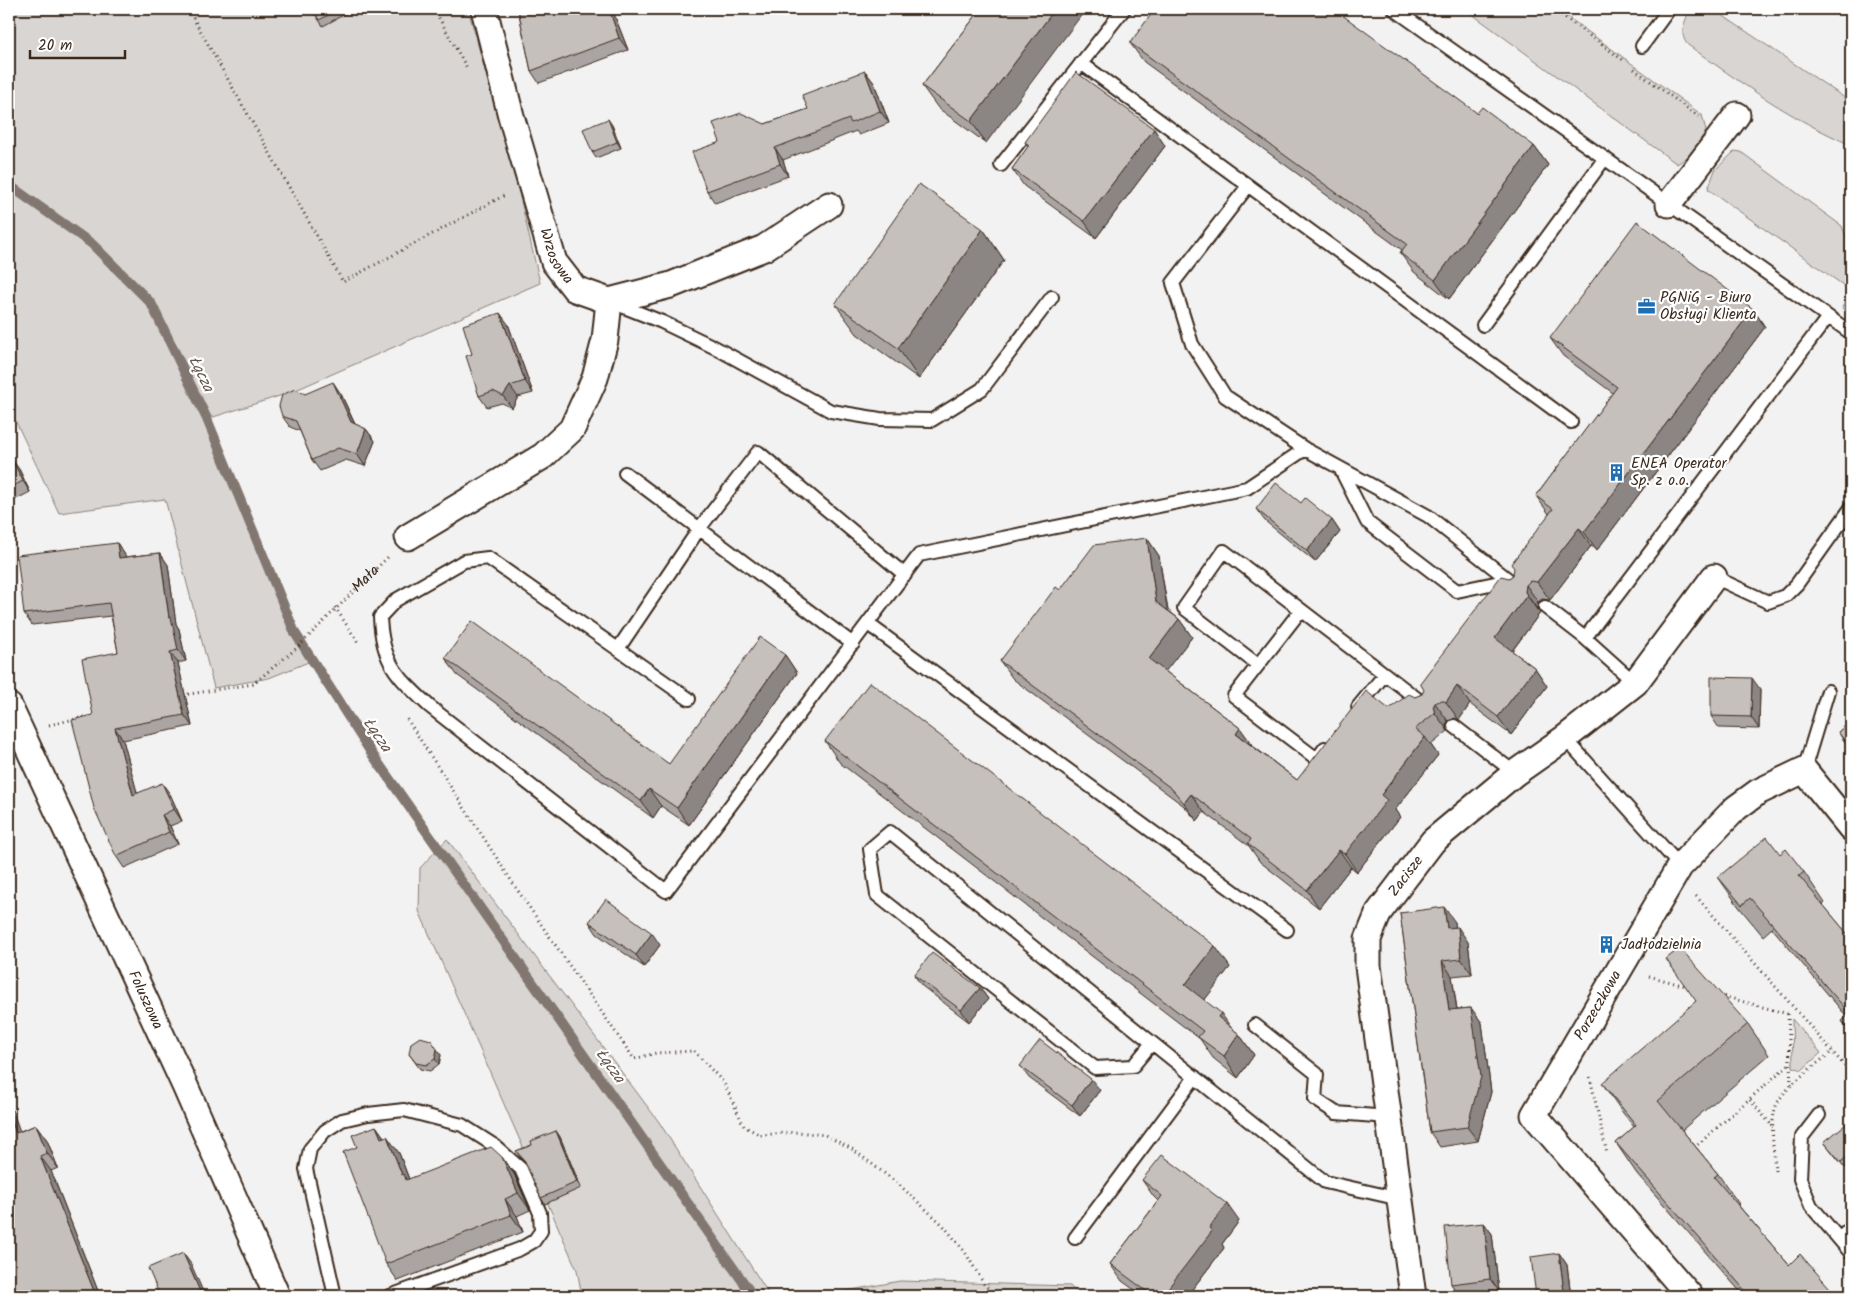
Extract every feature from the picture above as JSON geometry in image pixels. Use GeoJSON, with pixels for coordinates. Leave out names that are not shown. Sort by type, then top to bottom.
{"type":"FeatureCollection","features":[{"type":"Feature","properties":{"kind":"street","name":"Wrzosowa"},"geometry":{"type":"LineString","coordinates":[[484,9],[511,116],[554,262],[575,289],[609,301]]}},
{"type":"Feature","properties":{"kind":"street"},"geometry":{"type":"LineString","coordinates":[[1669,204],[1737,115]]}},
{"type":"Feature","properties":{"kind":"street"},"geometry":{"type":"LineString","coordinates":[[408,537],[543,456],[572,429],[595,378],[605,340],[609,301],[671,285],[764,248],[829,205]]}},
{"type":"Feature","properties":{"kind":"street","name":"Zacisze"},"geometry":{"type":"LineString","coordinates":[[1413,1296],[1368,966],[1368,939],[1379,912],[1433,842],[1515,773],[1565,738],[1635,683],[1714,577]]}},
{"type":"Feature","properties":{"kind":"street","name":"Foluszowa"},"geometry":{"type":"LineString","coordinates":[[9,706],[185,1086],[277,1296]]}},
{"type":"Feature","properties":{"kind":"street"},"geometry":{"type":"LineString","coordinates":[[1804,770],[1851,828]]}},
{"type":"Feature","properties":{"kind":"street","name":"Porzeczkowa"},"geometry":{"type":"LineString","coordinates":[[1690,1296],[1534,1115],[1680,866],[1736,808],[1758,792],[1804,770]]}},
{"type":"Feature","properties":{"kind":"lane"},"geometry":{"type":"LineString","coordinates":[[1001,165],[1124,9]]}},
{"type":"Feature","properties":{"kind":"lane"},"geometry":{"type":"LineString","coordinates":[[1394,9],[1851,333]]}},
{"type":"Feature","properties":{"kind":"lane"},"geometry":{"type":"LineString","coordinates":[[1642,46],[1668,9]]}},
{"type":"Feature","properties":{"kind":"lane"},"geometry":{"type":"LineString","coordinates":[[1081,63],[1571,422]]}},
{"type":"Feature","properties":{"kind":"lane"},"geometry":{"type":"LineString","coordinates":[[1483,325],[1605,158]]}},
{"type":"Feature","properties":{"kind":"lane"},"geometry":{"type":"LineString","coordinates":[[1248,186],[1173,283],[1192,344],[1225,396],[1306,449],[1428,516],[1514,584],[1457,591],[1367,522],[1340,468]]}},
{"type":"Feature","properties":{"kind":"lane"},"geometry":{"type":"LineString","coordinates":[[609,301],[662,322],[830,410],[880,419],[932,420],[982,389],[1052,297]]}},
{"type":"Feature","properties":{"kind":"lane"},"geometry":{"type":"LineString","coordinates":[[1585,638],[1828,317]]}},
{"type":"Feature","properties":{"kind":"lane"},"geometry":{"type":"LineString","coordinates":[[689,699],[488,558],[464,561],[396,600],[380,616],[381,638],[386,657],[402,680],[429,706],[666,891],[919,555],[1247,488],[1306,449]]}},
{"type":"Feature","properties":{"kind":"lane"},"geometry":{"type":"LineString","coordinates":[[618,649],[699,529],[758,452],[905,575]]}},
{"type":"Feature","properties":{"kind":"lane"},"geometry":{"type":"LineString","coordinates":[[625,473],[853,644]]}},
{"type":"Feature","properties":{"kind":"lane"},"geometry":{"type":"LineString","coordinates":[[1714,577],[1768,602],[1785,596],[1797,584],[1851,508]]}},
{"type":"Feature","properties":{"kind":"lane"},"geometry":{"type":"LineString","coordinates":[[1258,665],[1184,608],[1224,551],[1428,707]]}},
{"type":"Feature","properties":{"kind":"lane"},"geometry":{"type":"LineString","coordinates":[[1545,607],[1585,638],[1635,683]]}},
{"type":"Feature","properties":{"kind":"lane"},"geometry":{"type":"LineString","coordinates":[[1301,610],[1234,696],[1317,758],[1335,735]]}},
{"type":"Feature","properties":{"kind":"lane"},"geometry":{"type":"LineString","coordinates":[[868,624],[1288,930]]}},
{"type":"Feature","properties":{"kind":"lane"},"geometry":{"type":"LineString","coordinates":[[1348,720],[1385,674]]}},
{"type":"Feature","properties":{"kind":"lane"},"geometry":{"type":"LineString","coordinates":[[1804,770],[1828,691]]}},
{"type":"Feature","properties":{"kind":"lane"},"geometry":{"type":"LineString","coordinates":[[1454,726],[1515,773]]}},
{"type":"Feature","properties":{"kind":"lane"},"geometry":{"type":"LineString","coordinates":[[1565,738],[1680,866]]}},
{"type":"Feature","properties":{"kind":"lane"},"geometry":{"type":"LineString","coordinates":[[1152,1043],[1133,1066],[1095,1068],[876,895],[870,849],[890,832],[1325,1182],[1400,1199]]}},
{"type":"Feature","properties":{"kind":"lane"},"geometry":{"type":"LineString","coordinates":[[1255,1025],[1317,1074],[1315,1099],[1336,1113],[1389,1117]]}},
{"type":"Feature","properties":{"kind":"lane"},"geometry":{"type":"LineString","coordinates":[[1075,1238],[1194,1077]]}},
{"type":"Feature","properties":{"kind":"lane"},"geometry":{"type":"LineString","coordinates":[[335,1296],[306,1169],[310,1149],[325,1131],[342,1120],[368,1114],[404,1110],[462,1125],[495,1146],[521,1169],[540,1214],[541,1231],[534,1241],[520,1248],[390,1296]]}},
{"type":"Feature","properties":{"kind":"lane"},"geometry":{"type":"LineString","coordinates":[[1819,1115],[1802,1137],[1800,1179],[1811,1206],[1851,1253]]}},
{"type":"Feature","properties":{"kind":"lane"},"geometry":{"type":"LineString","coordinates":[[1839,1239],[1851,1228]]}},
{"type":"Feature","properties":{"kind":"path"},"geometry":{"type":"LineString","coordinates":[[188,9],[343,282],[530,183]]}},
{"type":"Feature","properties":{"kind":"path"},"geometry":{"type":"LineString","coordinates":[[1553,9],[1624,62]]}},
{"type":"Feature","properties":{"kind":"path"},"geometry":{"type":"LineString","coordinates":[[1632,67],[1722,134]]}},
{"type":"Feature","properties":{"kind":"path","name":"Mała"},"geometry":{"type":"LineString","coordinates":[[180,696],[252,684],[298,647],[335,607],[408,537]]}},
{"type":"Feature","properties":{"kind":"path"},"geometry":{"type":"LineString","coordinates":[[335,607],[360,646]]}},
{"type":"Feature","properties":{"kind":"path"},"geometry":{"type":"LineString","coordinates":[[20,731],[86,716]]}},
{"type":"Feature","properties":{"kind":"path"},"geometry":{"type":"LineString","coordinates":[[405,716],[516,888],[634,1059],[656,1053],[694,1051],[724,1083],[744,1126],[760,1135],[775,1136],[798,1132],[825,1135],[852,1149],[896,1182],[943,1225],[965,1252],[984,1284],[996,1296]]}},
{"type":"Feature","properties":{"kind":"path"},"geometry":{"type":"LineString","coordinates":[[1695,895],[1851,1073]]}},
{"type":"Feature","properties":{"kind":"path"},"geometry":{"type":"LineString","coordinates":[[1646,975],[1693,988]]}},
{"type":"Feature","properties":{"kind":"path"},"geometry":{"type":"LineString","coordinates":[[1712,993],[1788,1014]]}},
{"type":"Feature","properties":{"kind":"path"},"geometry":{"type":"LineString","coordinates":[[1788,1014],[1795,1009]]}},
{"type":"Feature","properties":{"kind":"path"},"geometry":{"type":"LineString","coordinates":[[1788,1014],[1791,1086]]}},
{"type":"Feature","properties":{"kind":"path"},"geometry":{"type":"LineString","coordinates":[[1693,1149],[1789,1064]]}},
{"type":"Feature","properties":{"kind":"path"},"geometry":{"type":"LineString","coordinates":[[1588,1068],[1608,1155]]}},
{"type":"Feature","properties":{"kind":"path"},"geometry":{"type":"LineString","coordinates":[[1750,1099],[1774,1127]]}},
{"type":"Feature","properties":{"kind":"shaded area"},"geometry":{"type":"Polygon","coordinates":[[[9,9],[468,9],[518,188],[540,283],[289,393],[207,419],[311,661],[269,678],[214,688],[165,499],[59,513],[9,407],[9,9]]]}},
{"type":"Feature","properties":{"kind":"shaded area"},"geometry":{"type":"Polygon","coordinates":[[[1465,9],[1557,9],[1702,115],[1706,131],[1689,156],[1677,164],[1465,9]]]}},
{"type":"Feature","properties":{"kind":"shaded area"},"geometry":{"type":"Polygon","coordinates":[[[1690,9],[1713,9],[1851,102],[1851,145],[1787,112],[1688,45],[1683,37],[1683,32],[1690,9]]]}},
{"type":"Feature","properties":{"kind":"shaded area"},"geometry":{"type":"Polygon","coordinates":[[[1735,151],[1741,152],[1842,226],[1851,250],[1851,316],[1842,308],[1850,290],[1708,189],[1715,170],[1735,151]]]}},
{"type":"Feature","properties":{"kind":"shaded area"},"geometry":{"type":"Polygon","coordinates":[[[447,839],[659,1122],[770,1296],[582,1296],[577,1270],[419,911],[420,868],[447,839]]]}},
{"type":"Feature","properties":{"kind":"shaded area"},"geometry":{"type":"Polygon","coordinates":[[[1792,1019],[1821,1053],[1802,1070],[1793,1067],[1792,1019]]]}},
{"type":"Feature","properties":{"kind":"shaded area"},"geometry":{"type":"Polygon","coordinates":[[[900,1281],[1070,1286],[1081,1296],[819,1296],[900,1281]]]}},
{"type":"Feature","properties":{"kind":"building"},"geometry":{"type":"Polygon","coordinates":[[[313,9],[340,9],[319,20],[313,9]]]}},
{"type":"Feature","properties":{"kind":"building"},"geometry":{"type":"Polygon","coordinates":[[[518,9],[609,9],[619,38],[531,71],[518,9]]]}},
{"type":"Feature","properties":{"kind":"building"},"geometry":{"type":"Polygon","coordinates":[[[981,9],[1055,9],[971,121],[922,86],[981,9]]]}},
{"type":"Feature","properties":{"kind":"building"},"geometry":{"type":"Polygon","coordinates":[[[1155,9],[1334,9],[1477,113],[1482,107],[1534,146],[1435,280],[1400,253],[1407,244],[1130,43],[1155,9]]]}},
{"type":"Feature","properties":{"kind":"building"},"geometry":{"type":"Polygon","coordinates":[[[865,71],[880,111],[851,123],[849,119],[775,148],[780,164],[707,191],[692,152],[720,142],[713,123],[741,113],[765,124],[808,109],[802,95],[865,71]]]}},
{"type":"Feature","properties":{"kind":"building"},"geometry":{"type":"Polygon","coordinates":[[[1076,72],[1154,129],[1084,221],[1012,169],[1029,145],[1025,142],[1076,72]]]}},
{"type":"Feature","properties":{"kind":"building"},"geometry":{"type":"Polygon","coordinates":[[[608,119],[617,142],[592,152],[583,129],[608,119]]]}},
{"type":"Feature","properties":{"kind":"building"},"geometry":{"type":"Polygon","coordinates":[[[919,184],[983,229],[898,348],[835,304],[919,184]]]}},
{"type":"Feature","properties":{"kind":"building"},"geometry":{"type":"Polygon","coordinates":[[[1637,221],[1753,309],[1584,532],[1579,528],[1537,582],[1530,581],[1526,585],[1525,592],[1527,595],[1495,638],[1535,668],[1498,717],[1457,686],[1446,702],[1442,700],[1435,703],[1433,707],[1435,713],[1415,729],[1425,737],[1381,795],[1387,800],[1345,854],[1339,850],[1307,890],[1248,844],[1251,839],[1191,794],[1184,803],[1172,789],[1000,661],[1056,587],[1060,590],[1094,545],[1147,538],[1156,602],[1179,619],[1149,659],[1240,728],[1236,734],[1297,780],[1366,691],[1389,709],[1409,694],[1415,697],[1422,694],[1424,690],[1420,683],[1501,576],[1509,578],[1513,575],[1514,568],[1511,564],[1553,509],[1536,496],[1617,387],[1550,338],[1637,221]]]}},
{"type":"Feature","properties":{"kind":"building"},"geometry":{"type":"Polygon","coordinates":[[[500,313],[525,381],[510,386],[503,396],[493,391],[479,396],[466,356],[472,354],[463,325],[500,313]]]}},
{"type":"Feature","properties":{"kind":"building"},"geometry":{"type":"Polygon","coordinates":[[[333,382],[351,422],[366,429],[357,454],[338,448],[312,460],[296,421],[282,416],[279,406],[282,395],[295,389],[305,394],[333,382]]]}},
{"type":"Feature","properties":{"kind":"building"},"geometry":{"type":"Polygon","coordinates":[[[11,458],[23,481],[9,488],[9,460],[11,458]]]}},
{"type":"Feature","properties":{"kind":"building"},"geometry":{"type":"Polygon","coordinates":[[[1276,483],[1301,503],[1305,498],[1332,520],[1307,551],[1256,509],[1276,483]]]}},
{"type":"Feature","properties":{"kind":"building"},"geometry":{"type":"Polygon","coordinates":[[[117,543],[119,558],[160,553],[169,618],[171,617],[178,650],[170,652],[184,715],[115,728],[133,795],[162,783],[174,809],[162,815],[169,832],[116,856],[94,808],[72,720],[93,715],[82,659],[118,652],[109,603],[24,614],[17,555],[117,543]]]}},
{"type":"Feature","properties":{"kind":"building"},"geometry":{"type":"Polygon","coordinates":[[[472,621],[669,764],[760,637],[785,655],[677,808],[649,789],[641,801],[445,658],[472,621]]]}},
{"type":"Feature","properties":{"kind":"building"},"geometry":{"type":"Polygon","coordinates":[[[1711,677],[1752,678],[1751,717],[1711,716],[1711,677]]]}},
{"type":"Feature","properties":{"kind":"building"},"geometry":{"type":"Polygon","coordinates":[[[870,682],[1215,946],[1185,985],[1221,1013],[1218,1017],[1239,1034],[1224,1056],[1198,1037],[1203,1031],[825,741],[870,682]]]}},
{"type":"Feature","properties":{"kind":"building"},"geometry":{"type":"Polygon","coordinates":[[[1851,721],[1851,748],[1838,732],[1851,721]]]}},
{"type":"Feature","properties":{"kind":"building"},"geometry":{"type":"Polygon","coordinates":[[[1767,837],[1780,854],[1786,849],[1804,872],[1799,876],[1851,938],[1851,1031],[1842,1021],[1850,1014],[1750,898],[1742,905],[1718,877],[1767,837]]]}},
{"type":"Feature","properties":{"kind":"building"},"geometry":{"type":"Polygon","coordinates":[[[606,899],[652,933],[636,955],[589,922],[606,899]]]}},
{"type":"Feature","properties":{"kind":"building"},"geometry":{"type":"Polygon","coordinates":[[[1444,907],[1447,928],[1458,927],[1461,959],[1442,961],[1449,1010],[1471,1008],[1481,1077],[1467,1127],[1430,1132],[1400,913],[1444,907]]]}},
{"type":"Feature","properties":{"kind":"building"},"geometry":{"type":"Polygon","coordinates":[[[1680,948],[1748,1024],[1658,1101],[1718,1174],[1714,1177],[1789,1265],[1800,1254],[1837,1296],[1767,1296],[1763,1291],[1756,1296],[1750,1296],[1616,1143],[1636,1125],[1602,1083],[1696,1001],[1666,959],[1680,948]]]}},
{"type":"Feature","properties":{"kind":"building"},"geometry":{"type":"Polygon","coordinates":[[[932,953],[980,988],[961,1010],[914,975],[932,953]]]}},
{"type":"Feature","properties":{"kind":"building"},"geometry":{"type":"Polygon","coordinates":[[[420,1037],[431,1040],[437,1049],[435,1059],[426,1065],[416,1063],[409,1054],[411,1043],[420,1037]]]}},
{"type":"Feature","properties":{"kind":"building"},"geometry":{"type":"Polygon","coordinates":[[[1040,1040],[1091,1079],[1072,1105],[1020,1066],[1040,1040]]]}},
{"type":"Feature","properties":{"kind":"building"},"geometry":{"type":"Polygon","coordinates":[[[9,1115],[16,1133],[36,1125],[47,1153],[40,1156],[96,1296],[13,1296],[9,1286],[9,1115]]]}},
{"type":"Feature","properties":{"kind":"building"},"geometry":{"type":"Polygon","coordinates":[[[1846,1124],[1851,1130],[1851,1153],[1841,1162],[1824,1142],[1846,1124]]]}},
{"type":"Feature","properties":{"kind":"building"},"geometry":{"type":"Polygon","coordinates":[[[376,1126],[381,1138],[387,1136],[402,1175],[404,1174],[406,1180],[491,1147],[502,1157],[518,1193],[505,1199],[511,1215],[386,1264],[343,1152],[357,1147],[352,1135],[376,1126]]]}},
{"type":"Feature","properties":{"kind":"building"},"geometry":{"type":"Polygon","coordinates":[[[556,1131],[577,1182],[541,1198],[524,1160],[516,1151],[532,1145],[531,1141],[556,1131]]]}},
{"type":"Feature","properties":{"kind":"building"},"geometry":{"type":"Polygon","coordinates":[[[1162,1155],[1227,1204],[1209,1228],[1212,1231],[1162,1296],[1153,1296],[1110,1264],[1162,1196],[1142,1180],[1162,1155]]]}},
{"type":"Feature","properties":{"kind":"building"},"geometry":{"type":"Polygon","coordinates":[[[1484,1223],[1490,1279],[1451,1284],[1445,1227],[1484,1223]]]}},
{"type":"Feature","properties":{"kind":"building"},"geometry":{"type":"Polygon","coordinates":[[[183,1253],[202,1296],[160,1296],[148,1268],[183,1253]]]}},
{"type":"Feature","properties":{"kind":"building"},"geometry":{"type":"Polygon","coordinates":[[[1559,1253],[1564,1292],[1536,1296],[1531,1257],[1559,1253]]]}},
{"type":"Feature","properties":{"kind":"waterway","name":"Łącza"},"geometry":{"type":"LineString","coordinates":[[9,185],[92,244],[151,303],[207,419],[295,633],[372,754],[753,1296]]}},
{"type":"Feature","properties":{"kind":"place","name":"PGNiG - Biuro Obsługi Klienta"},"geometry":{"type":"Point","coordinates":[1646,307]}},
{"type":"Feature","properties":{"kind":"place","name":"ENEA Operator Sp. z o.o."},"geometry":{"type":"Point","coordinates":[1617,473]}},
{"type":"Feature","properties":{"kind":"place","name":"Jadłodzielnia"},"geometry":{"type":"Point","coordinates":[1607,945]}}]}
